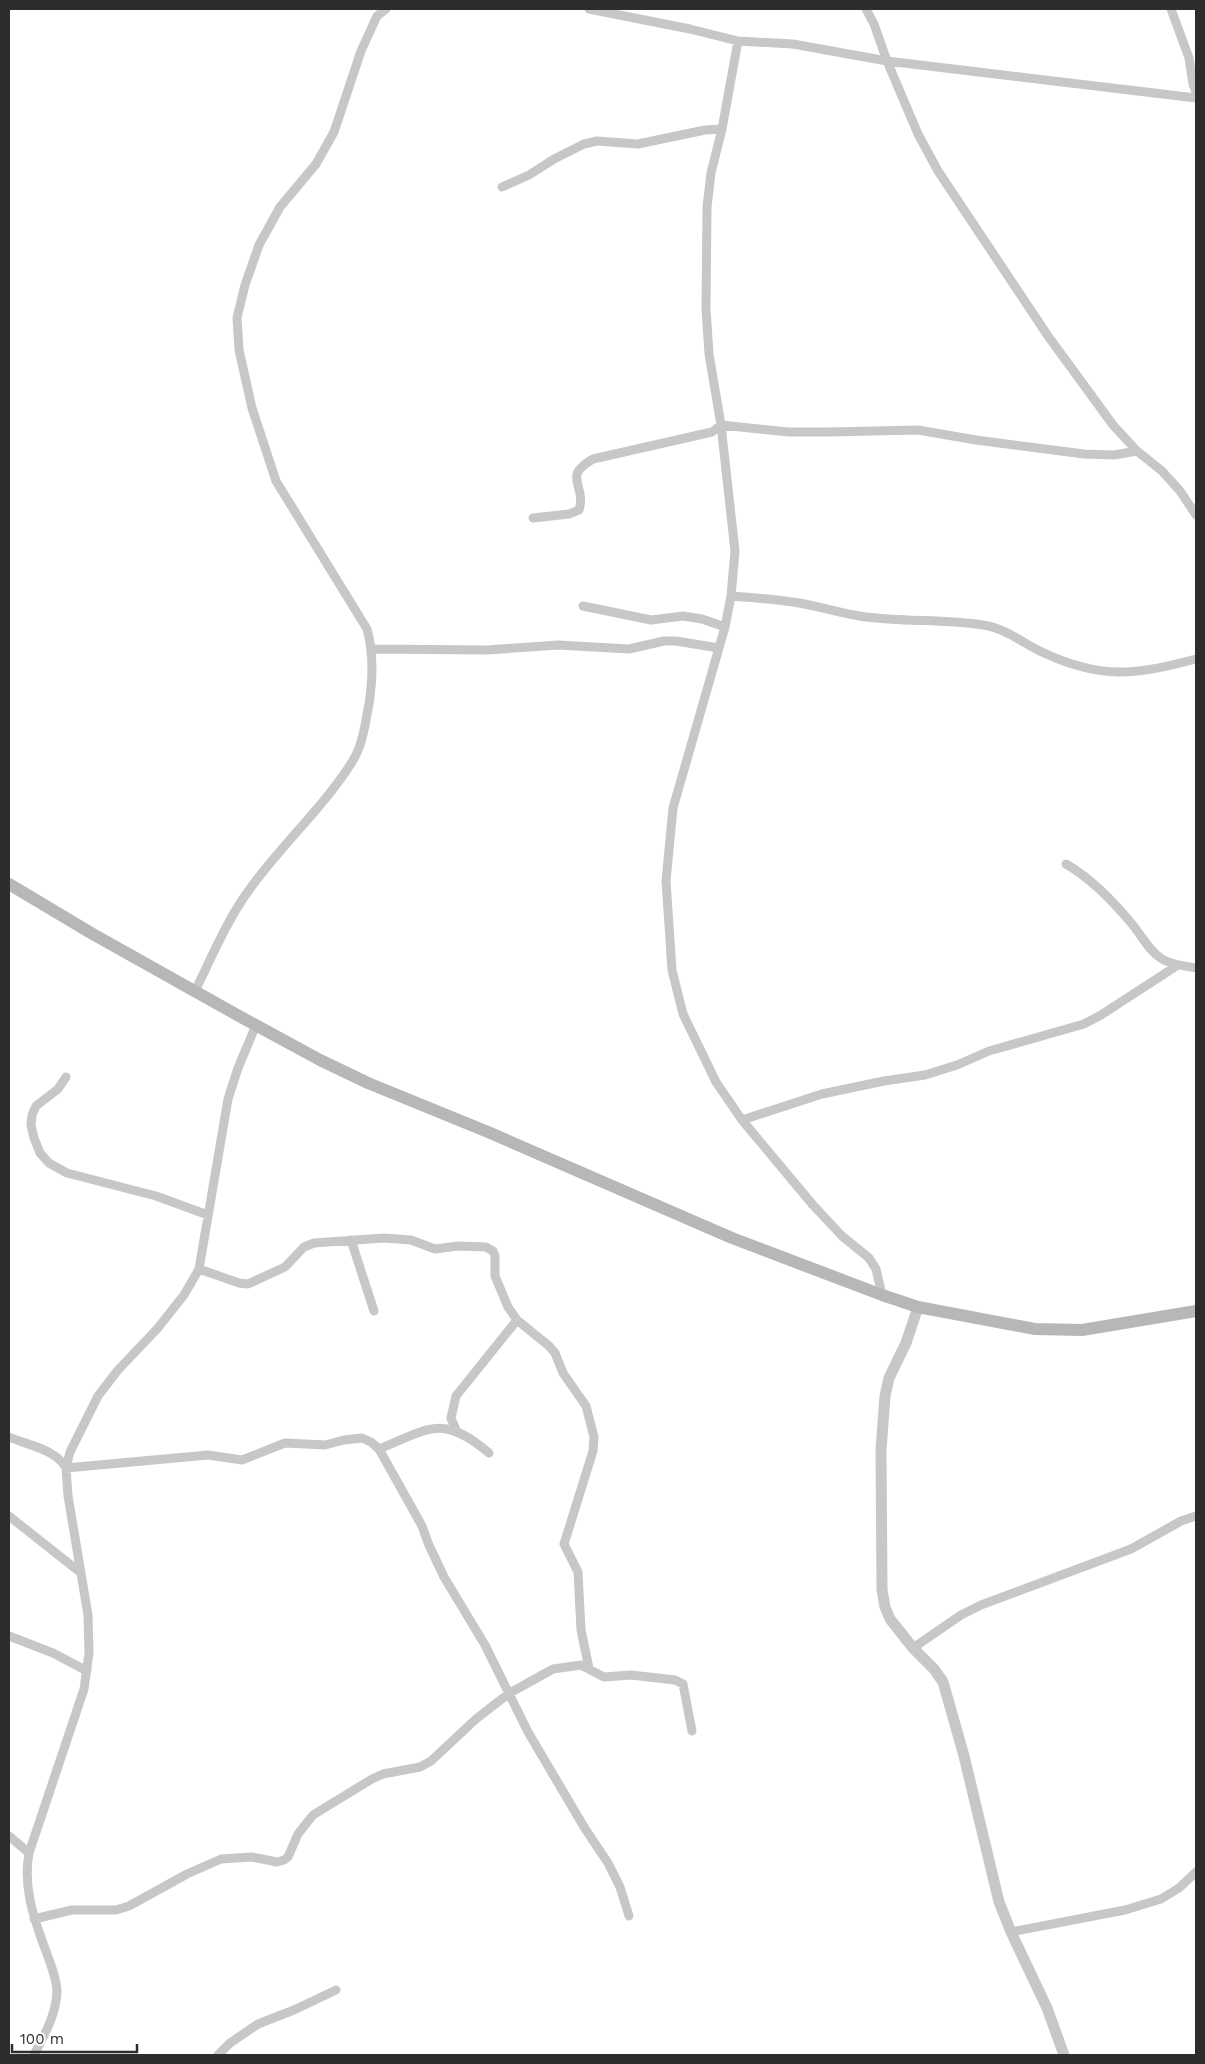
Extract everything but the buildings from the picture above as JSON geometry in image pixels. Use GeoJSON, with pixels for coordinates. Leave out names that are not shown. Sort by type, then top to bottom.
{"type":"FeatureCollection","features":[{"type":"Feature","properties":{"kind":"main road"},"geometry":{"type":"LineString","coordinates":[[9,884],[90,933],[320,1060],[368,1083],[488,1132],[732,1238],[882,1295],[918,1307],[1034,1329],[1082,1330],[1196,1311]]}},
{"type":"Feature","properties":{"kind":"street"},"geometry":{"type":"LineString","coordinates":[[195,991],[222,936],[248,891],[284,844],[326,796],[353,761],[362,739],[370,695],[373,649],[367,629],[276,480],[252,408],[239,350],[237,318],[245,285],[259,246],[280,207],[316,164],[334,132],[361,51],[376,16],[386,9]]}},
{"type":"Feature","properties":{"kind":"street"},"geometry":{"type":"LineString","coordinates":[[589,9],[690,29],[738,41],[794,44],[887,61],[1196,98]]}},
{"type":"Feature","properties":{"kind":"street"},"geometry":{"type":"LineString","coordinates":[[866,9],[874,24],[887,61],[918,134],[938,171],[1048,336],[1113,425],[1137,450],[1162,471],[1180,491],[1196,514]]}},
{"type":"Feature","properties":{"kind":"street"},"geometry":{"type":"LineString","coordinates":[[1171,9],[1189,58],[1196,92]]}},
{"type":"Feature","properties":{"kind":"street"},"geometry":{"type":"LineString","coordinates":[[738,41],[722,130],[711,173],[706,207],[706,309],[709,354],[722,426],[735,552],[731,596],[720,648],[673,808],[666,881],[672,970],[684,1014],[716,1082],[742,1120],[813,1205],[842,1236],[869,1258],[876,1269],[882,1295]]}},
{"type":"Feature","properties":{"kind":"street"},"geometry":{"type":"LineString","coordinates":[[502,187],[529,175],[554,159],[584,144],[597,141],[638,144],[705,130],[722,130]]}},
{"type":"Feature","properties":{"kind":"street"},"geometry":{"type":"LineString","coordinates":[[533,518],[569,514],[579,510],[581,503],[576,477],[577,471],[582,465],[593,459],[712,432],[722,426],[788,432],[918,430],[976,440],[1084,454],[1114,455],[1137,450]]}},
{"type":"Feature","properties":{"kind":"street"},"geometry":{"type":"LineString","coordinates":[[731,596],[797,602],[864,616],[905,621],[986,625],[1016,637],[1040,651],[1076,666],[1117,673],[1153,670],[1196,660]]}},
{"type":"Feature","properties":{"kind":"street"},"geometry":{"type":"LineString","coordinates":[[583,606],[651,620],[683,616],[702,619],[725,627]]}},
{"type":"Feature","properties":{"kind":"street"},"geometry":{"type":"LineString","coordinates":[[373,649],[487,650],[558,645],[629,649],[664,641],[720,648]]}},
{"type":"Feature","properties":{"kind":"street"},"geometry":{"type":"LineString","coordinates":[[1066,864],[1085,874],[1133,925],[1152,951],[1164,960],[1196,968]]}},
{"type":"Feature","properties":{"kind":"street"},"geometry":{"type":"LineString","coordinates":[[742,1120],[822,1094],[884,1081],[925,1075],[990,1051],[1084,1024],[1178,965]]}},
{"type":"Feature","properties":{"kind":"street"},"geometry":{"type":"LineString","coordinates":[[34,2055],[52,2014],[57,1991],[53,1970],[34,1919],[26,1869],[29,1853],[84,1689],[89,1652],[88,1615],[68,1496],[66,1468],[70,1452],[98,1396],[118,1370],[163,1322],[184,1295],[199,1269],[228,1099],[238,1068],[256,1025]]}},
{"type":"Feature","properties":{"kind":"street"},"geometry":{"type":"LineString","coordinates":[[66,1077],[58,1089],[36,1106],[32,1115],[31,1125],[34,1138],[40,1153],[49,1163],[67,1173],[156,1196],[208,1215]]}},
{"type":"Feature","properties":{"kind":"street"},"geometry":{"type":"LineString","coordinates":[[199,1269],[239,1283],[248,1284],[284,1267],[304,1247],[322,1242],[350,1240],[399,1239],[411,1240],[435,1249],[458,1246],[486,1247],[493,1251],[495,1256],[495,1276],[508,1308],[517,1320],[549,1346],[563,1373],[586,1406],[591,1420],[594,1437],[593,1451],[564,1539],[564,1544],[578,1572],[581,1630],[589,1668]]}},
{"type":"Feature","properties":{"kind":"street"},"geometry":{"type":"LineString","coordinates":[[350,1240],[374,1311]]}},
{"type":"Feature","properties":{"kind":"street"},"geometry":{"type":"LineString","coordinates":[[918,1307],[906,1343],[890,1378],[885,1396],[881,1450],[882,1590],[885,1607],[890,1619],[943,1682],[949,1698],[1000,1902],[1011,1932],[1048,2008],[1064,2055]]}},
{"type":"Feature","properties":{"kind":"street"},"geometry":{"type":"LineString","coordinates":[[456,1430],[451,1418],[456,1396],[517,1320]]}},
{"type":"Feature","properties":{"kind":"street"},"geometry":{"type":"LineString","coordinates":[[379,1449],[420,1432],[439,1427],[456,1430],[470,1437],[490,1453]]}},
{"type":"Feature","properties":{"kind":"street"},"geometry":{"type":"LineString","coordinates":[[9,1437],[60,1458],[66,1468]]}},
{"type":"Feature","properties":{"kind":"street"},"geometry":{"type":"LineString","coordinates":[[66,1468],[208,1455],[242,1460],[286,1443],[325,1446],[344,1440],[362,1438],[371,1442],[379,1449],[422,1526],[431,1552],[444,1578],[485,1645],[508,1694],[558,1783],[608,1863],[620,1887],[629,1916]]}},
{"type":"Feature","properties":{"kind":"street"},"geometry":{"type":"LineString","coordinates":[[9,1516],[81,1574]]}},
{"type":"Feature","properties":{"kind":"street"},"geometry":{"type":"LineString","coordinates":[[913,1648],[961,1614],[981,1604],[1131,1549],[1182,1521],[1196,1516]]}},
{"type":"Feature","properties":{"kind":"street"},"geometry":{"type":"LineString","coordinates":[[9,1636],[53,1653],[87,1671]]}},
{"type":"Feature","properties":{"kind":"street"},"geometry":{"type":"LineString","coordinates":[[34,1919],[72,1910],[116,1910],[129,1906],[188,1874],[221,1859],[252,1858],[277,1862],[284,1860],[288,1857],[298,1834],[312,1815],[372,1779],[383,1774],[420,1767],[430,1761],[476,1719],[508,1694],[553,1669],[581,1665],[604,1677],[631,1675],[675,1680],[683,1684],[692,1731]]}},
{"type":"Feature","properties":{"kind":"street"},"geometry":{"type":"LineString","coordinates":[[9,1836],[29,1853]]}},
{"type":"Feature","properties":{"kind":"street"},"geometry":{"type":"LineString","coordinates":[[1011,1932],[1125,1910],[1161,1899],[1179,1888],[1196,1872]]}},
{"type":"Feature","properties":{"kind":"street"},"geometry":{"type":"LineString","coordinates":[[218,2055],[230,2043],[258,2024],[294,2010],[336,1990]]}}]}
